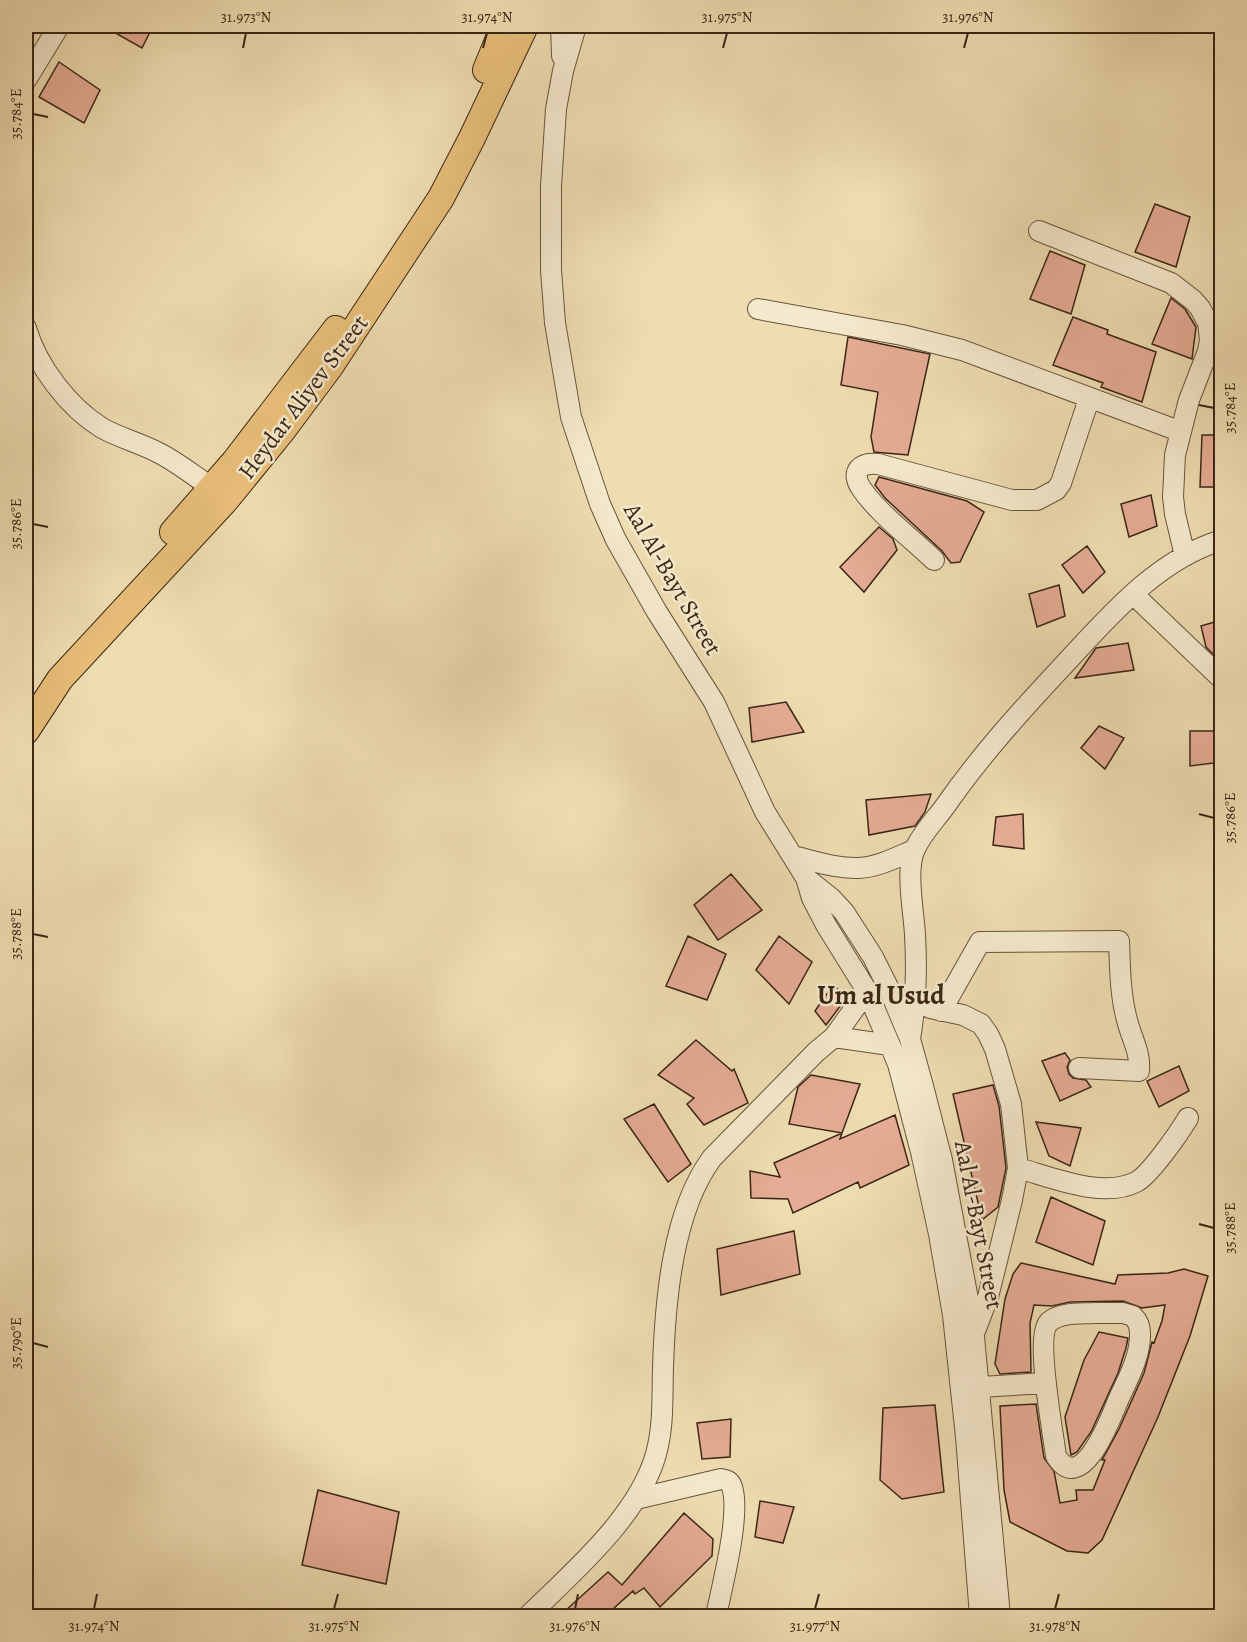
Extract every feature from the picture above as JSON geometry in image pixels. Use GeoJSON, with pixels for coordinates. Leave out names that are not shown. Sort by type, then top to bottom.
{"type":"FeatureCollection","features":[{"type":"Feature","properties":{"kind":"main road","name":"Heydar Aliyev Street"},"geometry":{"type":"LineString","coordinates":[[26,703],[99,615],[235,461],[330,337],[389,255],[453,144],[504,26]]}},
{"type":"Feature","properties":{"kind":"main road","name":"Heydar Aliyev Street"},"geometry":{"type":"LineString","coordinates":[[26,731],[60,678],[224,501],[282,431],[329,368],[441,198],[525,26]]}},
{"type":"Feature","properties":{"kind":"street"},"geometry":{"type":"LineString","coordinates":[[26,80],[59,26]]}},
{"type":"Feature","properties":{"kind":"street","name":"Aal Al-Bayt Street"},"geometry":{"type":"LineString","coordinates":[[561,26],[563,71]]}},
{"type":"Feature","properties":{"kind":"street","name":"Aal Al-Bayt Street"},"geometry":{"type":"LineString","coordinates":[[576,26],[563,71],[556,109],[553,140],[551,270],[555,323],[565,389],[582,453],[600,504],[633,572],[714,702],[765,812],[806,878],[818,912],[867,991],[890,1045],[915,1090],[942,1160],[974,1333],[1000,1617]]}},
{"type":"Feature","properties":{"kind":"street"},"geometry":{"type":"LineString","coordinates":[[1040,231],[1182,289],[1200,308],[1208,323],[1210,340],[1179,431],[1175,455],[1173,497],[1185,556]]}},
{"type":"Feature","properties":{"kind":"street"},"geometry":{"type":"LineString","coordinates":[[758,309],[927,340],[962,350],[1179,431]]}},
{"type":"Feature","properties":{"kind":"street"},"geometry":{"type":"LineString","coordinates":[[26,328],[42,365],[84,416],[104,429],[161,453],[211,487]]}},
{"type":"Feature","properties":{"kind":"street"},"geometry":{"type":"LineString","coordinates":[[934,560],[861,488],[856,473],[859,468],[868,463],[878,464],[1012,500],[1037,500],[1049,495],[1061,483],[1089,399]]}},
{"type":"Feature","properties":{"kind":"street"},"geometry":{"type":"LineString","coordinates":[[910,1039],[916,1005],[915,932],[911,890],[914,850],[982,756],[1095,632],[1133,594],[1162,570],[1206,545],[1221,540]]}},
{"type":"Feature","properties":{"kind":"street"},"geometry":{"type":"LineString","coordinates":[[1133,594],[1221,680]]}},
{"type":"Feature","properties":{"kind":"street"},"geometry":{"type":"LineString","coordinates":[[793,856],[859,868],[884,862],[914,850]]}},
{"type":"Feature","properties":{"kind":"street","name":"Aal Al-Bayt Street"},"geometry":{"type":"LineString","coordinates":[[806,878],[831,898],[858,931],[889,989],[910,1039],[915,1090],[952,1315],[966,1437],[980,1617]]}},
{"type":"Feature","properties":{"kind":"street"},"geometry":{"type":"LineString","coordinates":[[941,1011],[980,942],[1119,941],[1120,976],[1126,1017],[1140,1059],[1139,1071],[1079,1068]]}},
{"type":"Feature","properties":{"kind":"street"},"geometry":{"type":"LineString","coordinates":[[528,1617],[579,1567],[619,1522],[636,1499],[656,1455],[663,1401],[669,1283],[674,1256],[694,1187],[702,1171],[816,1052],[834,1037],[867,991]]}},
{"type":"Feature","properties":{"kind":"street"},"geometry":{"type":"LineString","coordinates":[[916,1005],[972,1018],[981,1024],[988,1034],[1011,1104],[1018,1168],[988,1297],[974,1333]]}},
{"type":"Feature","properties":{"kind":"street"},"geometry":{"type":"LineString","coordinates":[[834,1037],[890,1045]]}},
{"type":"Feature","properties":{"kind":"street"},"geometry":{"type":"LineString","coordinates":[[1018,1168],[1098,1188],[1137,1182],[1173,1141],[1188,1118]]}},
{"type":"Feature","properties":{"kind":"street"},"geometry":{"type":"LineString","coordinates":[[1123,1313],[1137,1320],[1140,1342],[1133,1366],[1102,1439],[1083,1464],[1067,1466],[1056,1456],[1046,1383],[1043,1341],[1048,1323],[1055,1318],[1068,1315],[1123,1313]]}},
{"type":"Feature","properties":{"kind":"street"},"geometry":{"type":"LineString","coordinates":[[980,1387],[1046,1383]]}},
{"type":"Feature","properties":{"kind":"street"},"geometry":{"type":"LineString","coordinates":[[636,1499],[721,1479],[730,1483],[734,1505],[732,1531],[716,1617]]}},
{"type":"Feature","properties":{"kind":"building"},"geometry":{"type":"Polygon","coordinates":[[[103,26],[153,26],[142,48],[103,26]]]}},
{"type":"Feature","properties":{"kind":"building"},"geometry":{"type":"Polygon","coordinates":[[[59,62],[100,90],[84,123],[39,97],[59,62]]]}},
{"type":"Feature","properties":{"kind":"building"},"geometry":{"type":"Polygon","coordinates":[[[1155,204],[1190,217],[1176,267],[1135,252],[1155,204]]]}},
{"type":"Feature","properties":{"kind":"building"},"geometry":{"type":"Polygon","coordinates":[[[1050,251],[1085,265],[1071,314],[1030,299],[1050,251]]]}},
{"type":"Feature","properties":{"kind":"building"},"geometry":{"type":"Polygon","coordinates":[[[1171,298],[1185,309],[1196,327],[1192,359],[1152,344],[1171,298]]]}},
{"type":"Feature","properties":{"kind":"building"},"geometry":{"type":"Polygon","coordinates":[[[1073,317],[1108,330],[1107,334],[1156,352],[1142,402],[1101,387],[1103,383],[1053,365],[1073,317]]]}},
{"type":"Feature","properties":{"kind":"building"},"geometry":{"type":"Polygon","coordinates":[[[848,337],[930,354],[908,455],[874,452],[871,437],[878,392],[841,385],[848,337]]]}},
{"type":"Feature","properties":{"kind":"building"},"geometry":{"type":"Polygon","coordinates":[[[1202,435],[1221,435],[1221,487],[1200,487],[1202,435]]]}},
{"type":"Feature","properties":{"kind":"building"},"geometry":{"type":"Polygon","coordinates":[[[879,477],[967,501],[984,512],[960,562],[951,563],[942,551],[885,498],[875,485],[879,477]]]}},
{"type":"Feature","properties":{"kind":"building"},"geometry":{"type":"Polygon","coordinates":[[[1151,495],[1157,526],[1129,537],[1121,504],[1151,495]]]}},
{"type":"Feature","properties":{"kind":"building"},"geometry":{"type":"Polygon","coordinates":[[[879,527],[893,539],[897,550],[864,592],[840,567],[879,527]]]}},
{"type":"Feature","properties":{"kind":"building"},"geometry":{"type":"Polygon","coordinates":[[[1087,546],[1105,572],[1083,593],[1062,565],[1087,546]]]}},
{"type":"Feature","properties":{"kind":"building"},"geometry":{"type":"Polygon","coordinates":[[[1059,585],[1065,616],[1037,627],[1029,594],[1059,585]]]}},
{"type":"Feature","properties":{"kind":"building"},"geometry":{"type":"Polygon","coordinates":[[[1221,620],[1221,654],[1216,657],[1206,647],[1201,626],[1221,620]]]}},
{"type":"Feature","properties":{"kind":"building"},"geometry":{"type":"Polygon","coordinates":[[[1128,643],[1134,670],[1075,678],[1096,648],[1128,643]]]}},
{"type":"Feature","properties":{"kind":"building"},"geometry":{"type":"Polygon","coordinates":[[[786,702],[804,732],[752,742],[749,708],[786,702]]]}},
{"type":"Feature","properties":{"kind":"building"},"geometry":{"type":"Polygon","coordinates":[[[1099,726],[1124,738],[1105,769],[1081,748],[1099,726]]]}},
{"type":"Feature","properties":{"kind":"building"},"geometry":{"type":"Polygon","coordinates":[[[1190,731],[1221,731],[1221,762],[1190,766],[1190,731]]]}},
{"type":"Feature","properties":{"kind":"building"},"geometry":{"type":"Polygon","coordinates":[[[931,794],[925,812],[915,826],[869,835],[866,800],[931,794]]]}},
{"type":"Feature","properties":{"kind":"building"},"geometry":{"type":"Polygon","coordinates":[[[1023,814],[1024,849],[993,845],[996,817],[1023,814]]]}},
{"type":"Feature","properties":{"kind":"building"},"geometry":{"type":"Polygon","coordinates":[[[731,874],[762,910],[718,940],[694,905],[731,874]]]}},
{"type":"Feature","properties":{"kind":"building"},"geometry":{"type":"Polygon","coordinates":[[[688,936],[726,954],[707,1000],[666,986],[688,936]]]}},
{"type":"Feature","properties":{"kind":"building"},"geometry":{"type":"Polygon","coordinates":[[[779,936],[812,962],[789,1004],[756,970],[779,936]]]}},
{"type":"Feature","properties":{"kind":"building"},"geometry":{"type":"Polygon","coordinates":[[[833,985],[847,997],[826,1025],[815,1011],[833,985]]]}},
{"type":"Feature","properties":{"kind":"building"},"geometry":{"type":"Polygon","coordinates":[[[696,1040],[732,1071],[734,1069],[748,1103],[704,1125],[687,1104],[694,1098],[658,1075],[696,1040]]]}},
{"type":"Feature","properties":{"kind":"building"},"geometry":{"type":"Polygon","coordinates":[[[1065,1053],[1070,1060],[1067,1067],[1069,1074],[1073,1078],[1086,1080],[1091,1087],[1060,1101],[1042,1061],[1065,1053]]]}},
{"type":"Feature","properties":{"kind":"building"},"geometry":{"type":"Polygon","coordinates":[[[1179,1066],[1189,1091],[1159,1107],[1147,1081],[1179,1066]]]}},
{"type":"Feature","properties":{"kind":"building"},"geometry":{"type":"Polygon","coordinates":[[[811,1075],[860,1084],[842,1133],[789,1124],[798,1087],[811,1075]]]}},
{"type":"Feature","properties":{"kind":"building"},"geometry":{"type":"Polygon","coordinates":[[[993,1085],[999,1106],[1006,1168],[998,1207],[982,1220],[953,1094],[993,1085]]]}},
{"type":"Feature","properties":{"kind":"building"},"geometry":{"type":"Polygon","coordinates":[[[654,1104],[691,1164],[668,1182],[624,1119],[654,1104]]]}},
{"type":"Feature","properties":{"kind":"building"},"geometry":{"type":"Polygon","coordinates":[[[895,1115],[909,1165],[860,1188],[858,1182],[793,1213],[788,1199],[751,1198],[750,1171],[780,1177],[774,1163],[842,1133],[840,1139],[895,1115]]]}},
{"type":"Feature","properties":{"kind":"building"},"geometry":{"type":"Polygon","coordinates":[[[1036,1122],[1081,1128],[1070,1166],[1049,1156],[1036,1122]]]}},
{"type":"Feature","properties":{"kind":"building"},"geometry":{"type":"Polygon","coordinates":[[[1051,1197],[1105,1221],[1093,1265],[1036,1242],[1051,1197]]]}},
{"type":"Feature","properties":{"kind":"building"},"geometry":{"type":"Polygon","coordinates":[[[794,1231],[800,1274],[721,1295],[717,1249],[794,1231]]]}},
{"type":"Feature","properties":{"kind":"building"},"geometry":{"type":"Polygon","coordinates":[[[1021,1263],[1115,1284],[1118,1275],[1168,1273],[1184,1269],[1208,1276],[1190,1336],[1158,1417],[1102,1540],[1088,1553],[1067,1551],[1010,1522],[1004,1490],[1000,1406],[1036,1404],[1044,1458],[1054,1471],[1060,1503],[1077,1500],[1076,1490],[1093,1490],[1105,1460],[1102,1460],[1119,1429],[1144,1373],[1152,1342],[1154,1343],[1162,1321],[1165,1305],[1142,1308],[1123,1301],[1070,1302],[1052,1306],[1034,1305],[1030,1323],[1031,1372],[1000,1374],[995,1364],[1005,1299],[1013,1274],[1021,1263]]]}},
{"type":"Feature","properties":{"kind":"building"},"geometry":{"type":"Polygon","coordinates":[[[1099,1332],[1128,1338],[1126,1348],[1118,1373],[1091,1432],[1077,1452],[1071,1455],[1065,1417],[1084,1360],[1099,1332]]]}},
{"type":"Feature","properties":{"kind":"building"},"geometry":{"type":"Polygon","coordinates":[[[935,1405],[944,1492],[902,1499],[880,1480],[883,1408],[935,1405]]]}},
{"type":"Feature","properties":{"kind":"building"},"geometry":{"type":"Polygon","coordinates":[[[731,1419],[730,1457],[702,1459],[697,1423],[731,1419]]]}},
{"type":"Feature","properties":{"kind":"building"},"geometry":{"type":"Polygon","coordinates":[[[318,1490],[399,1512],[386,1584],[302,1565],[318,1490]]]}},
{"type":"Feature","properties":{"kind":"building"},"geometry":{"type":"Polygon","coordinates":[[[760,1501],[794,1507],[783,1543],[755,1537],[760,1501]]]}},
{"type":"Feature","properties":{"kind":"building"},"geometry":{"type":"Polygon","coordinates":[[[684,1513],[713,1539],[712,1556],[660,1607],[644,1588],[635,1594],[633,1591],[604,1617],[570,1617],[565,1611],[608,1572],[622,1585],[684,1513]]]}},
{"type":"Feature","properties":{"kind":"district","name":"Um al Usud"},"geometry":{"type":"Point","coordinates":[881,995]}}]}
